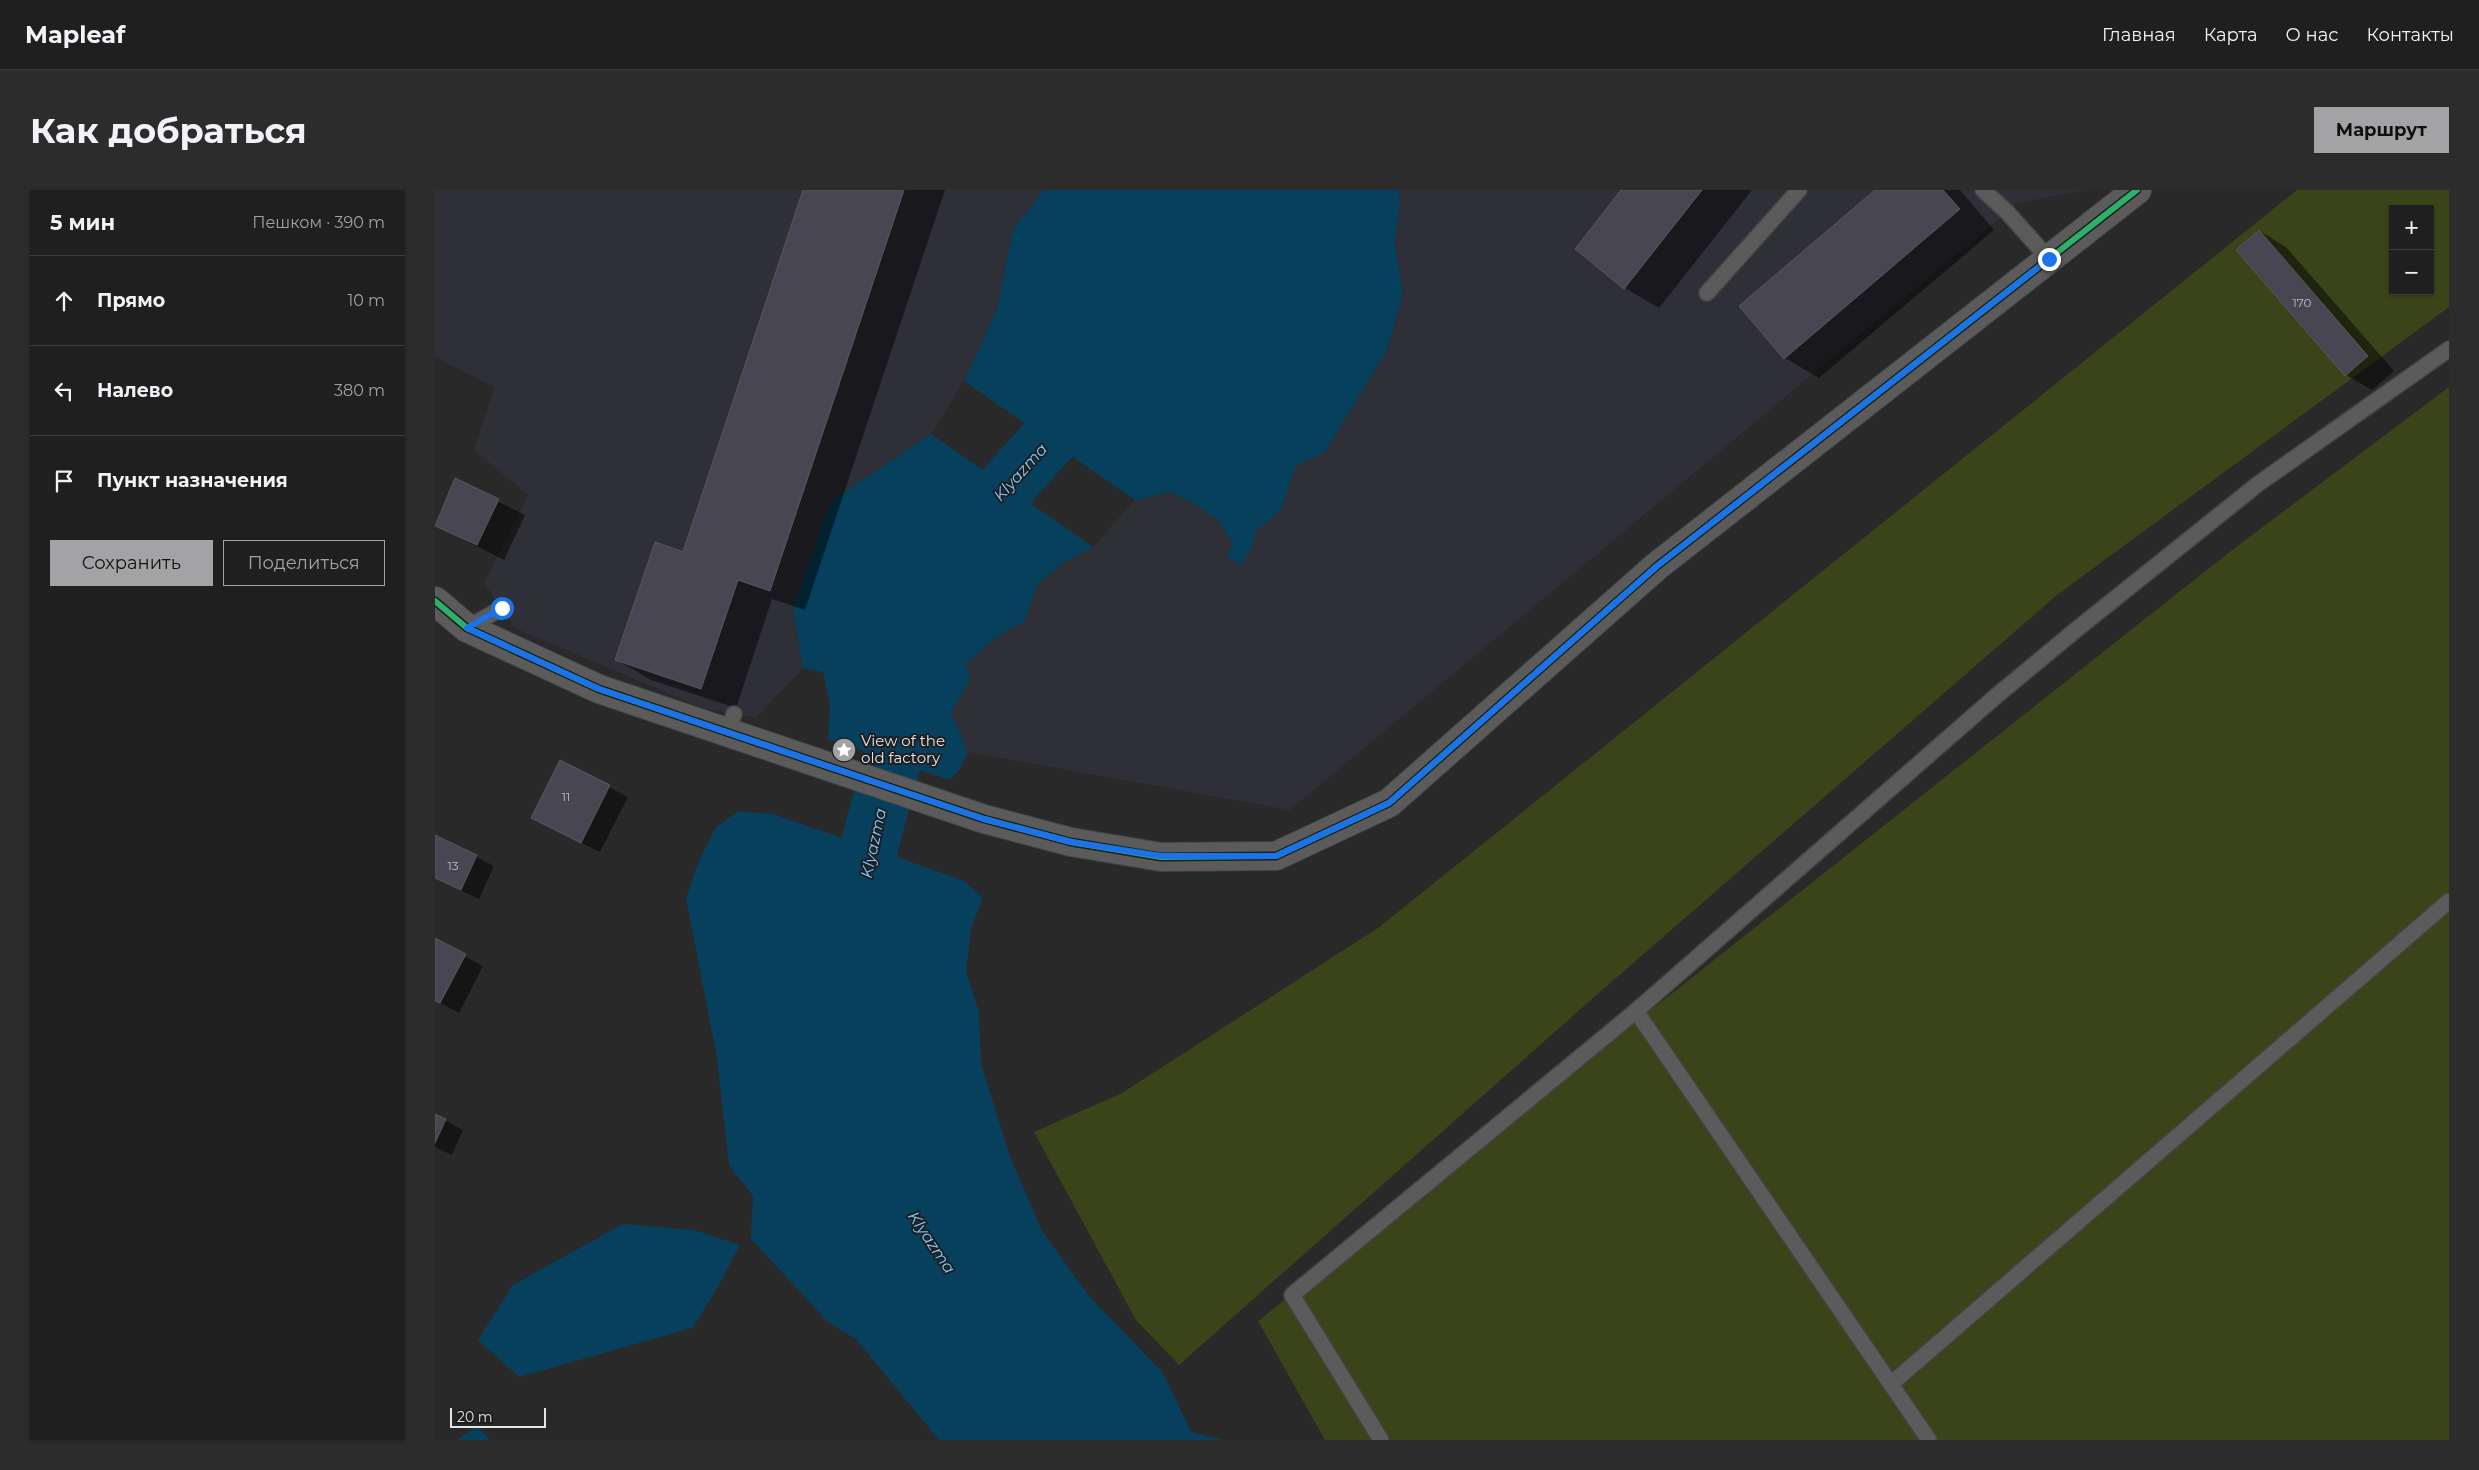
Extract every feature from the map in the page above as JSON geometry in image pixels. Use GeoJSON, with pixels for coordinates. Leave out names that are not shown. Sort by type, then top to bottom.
{"type":"FeatureCollection","features":[{"type":"Feature","properties":{"kind":"street"},"geometry":{"type":"LineString","coordinates":[[435,601],[467,628],[599,689],[730,724],[796,757],[984,819],[1071,842],[1161,856],[1276,856],[1389,803],[1657,566],[2137,190]]}},
{"type":"Feature","properties":{"kind":"lane"},"geometry":{"type":"LineString","coordinates":[[1707,293],[1799,190]]}},
{"type":"Feature","properties":{"kind":"lane"},"geometry":{"type":"LineString","coordinates":[[1983,190],[2007,212],[2049,259]]}},
{"type":"Feature","properties":{"kind":"lane"},"geometry":{"type":"LineString","coordinates":[[1381,1440],[1292,1296],[1636,1011],[1995,697],[2258,484],[2449,349]]}},
{"type":"Feature","properties":{"kind":"lane"},"geometry":{"type":"LineString","coordinates":[[467,628],[502,608]]}},
{"type":"Feature","properties":{"kind":"lane"},"geometry":{"type":"LineString","coordinates":[[1891,1384],[2449,901]]}},
{"type":"Feature","properties":{"kind":"lane"},"geometry":{"type":"LineString","coordinates":[[1636,1011],[1929,1440]]}},
{"type":"Feature","properties":{"kind":"shaded area"},"geometry":{"type":"Polygon","coordinates":[[[435,190],[1044,190],[1013,229],[997,309],[964,381],[931,434],[831,501],[793,608],[803,668],[756,718],[702,708],[515,628],[484,583],[528,495],[474,450],[495,387],[435,357],[435,190]]]}},
{"type":"Feature","properties":{"kind":"shaded area"},"geometry":{"type":"Polygon","coordinates":[[[1398,190],[2087,190],[2018,203],[1290,810],[968,752],[951,713],[971,678],[965,665],[995,638],[1024,622],[1038,584],[1063,563],[1093,547],[1135,500],[1170,492],[1195,504],[1219,521],[1232,544],[1252,547],[1256,531],[1281,509],[1296,466],[1325,452],[1387,350],[1403,295],[1395,241],[1400,204],[1398,190]]]}},
{"type":"Feature","properties":{"kind":"green space"},"geometry":{"type":"Polygon","coordinates":[[[2297,190],[2449,190],[2449,307],[2057,595],[1593,998],[1179,1365],[1136,1320],[1034,1132],[1122,1093],[1378,928],[2297,190]]]}},
{"type":"Feature","properties":{"kind":"green space"},"geometry":{"type":"Polygon","coordinates":[[[2449,387],[2449,1440],[1325,1440],[1258,1321],[2227,554],[2449,387]]]}},
{"type":"Feature","properties":{"kind":"water"},"geometry":{"type":"Polygon","coordinates":[[[1044,190],[1398,190],[1400,204],[1395,241],[1403,295],[1387,350],[1325,452],[1296,466],[1281,510],[1256,531],[1252,547],[1242,565],[1227,557],[1232,544],[1219,521],[1195,504],[1170,492],[1135,500],[964,381],[997,309],[1013,229],[1044,190]]]}},
{"type":"Feature","properties":{"kind":"water"},"geometry":{"type":"Polygon","coordinates":[[[931,434],[1093,547],[1063,563],[1038,584],[1024,622],[995,638],[965,665],[971,678],[951,713],[968,752],[959,770],[950,780],[828,739],[830,705],[823,672],[803,668],[793,608],[831,501],[931,434]]]}},
{"type":"Feature","properties":{"kind":"water"},"geometry":{"type":"Polygon","coordinates":[[[739,811],[772,814],[869,847],[964,881],[983,898],[971,928],[966,971],[979,1013],[981,1064],[1010,1157],[1042,1231],[1089,1296],[1163,1373],[1191,1432],[1223,1440],[939,1440],[856,1339],[828,1322],[751,1239],[753,1196],[729,1165],[717,1058],[686,898],[699,861],[716,827],[739,811]]]}},
{"type":"Feature","properties":{"kind":"water"},"geometry":{"type":"Polygon","coordinates":[[[623,1224],[694,1230],[740,1245],[718,1287],[692,1328],[519,1377],[478,1340],[513,1285],[623,1224]]]}},
{"type":"Feature","properties":{"kind":"water"},"geometry":{"type":"Polygon","coordinates":[[[477,1426],[490,1440],[457,1440],[477,1426]]]}},
{"type":"Feature","properties":{"kind":"building"},"geometry":{"type":"Polygon","coordinates":[[[803,190],[904,190],[770,591],[738,580],[701,689],[615,660],[655,542],[683,552],[803,190]]]}},
{"type":"Feature","properties":{"kind":"building"},"geometry":{"type":"Polygon","coordinates":[[[1621,190],[1702,190],[1624,289],[1575,249],[1621,190]]]}},
{"type":"Feature","properties":{"kind":"building"},"geometry":{"type":"Polygon","coordinates":[[[1875,190],[1943,190],[1960,209],[1784,359],[1739,306],[1875,190]]]}},
{"type":"Feature","properties":{"kind":"building"},"geometry":{"type":"Polygon","coordinates":[[[2259,230],[2368,356],[2345,376],[2236,250],[2259,230]]]}},
{"type":"Feature","properties":{"kind":"building"},"geometry":{"type":"Polygon","coordinates":[[[455,478],[499,499],[477,545],[435,526],[455,478]]]}},
{"type":"Feature","properties":{"kind":"building"},"geometry":{"type":"Polygon","coordinates":[[[560,760],[610,785],[581,843],[531,818],[560,760]]]}},
{"type":"Feature","properties":{"kind":"building"},"geometry":{"type":"Polygon","coordinates":[[[435,835],[477,855],[461,890],[435,878],[435,835]]]}},
{"type":"Feature","properties":{"kind":"building"},"geometry":{"type":"Polygon","coordinates":[[[435,938],[466,954],[440,1003],[435,1001],[435,938]]]}},
{"type":"Feature","properties":{"kind":"building"},"geometry":{"type":"Polygon","coordinates":[[[435,1114],[446,1119],[435,1143],[435,1114]]]}},
{"type":"Feature","properties":{"kind":"waterway","name":"Klyazma"},"geometry":{"type":"LineString","coordinates":[[966,554],[989,506],[1067,419],[1097,377]]}},
{"type":"Feature","properties":{"kind":"waterway","name":"Klyazma"},"geometry":{"type":"LineString","coordinates":[[859,926],[869,847],[913,684]]}},
{"type":"Feature","properties":{"kind":"cycle path"},"geometry":{"type":"LineString","coordinates":[[435,601],[467,628],[599,689],[984,819],[1071,842],[1161,857],[1276,856],[1389,803],[1657,566],[2137,190]]}},
{"type":"Feature","properties":{"kind":"place","name":"View of the old factory"},"geometry":{"type":"Point","coordinates":[844,750]}},
{"type":"Feature","properties":{"kind":"route"},"geometry":{"type":"LineString","coordinates":[[502,608],[467,628],[599,689],[984,819],[1071,842],[1161,856],[1276,856],[1389,803],[1657,566],[2049,259]]}}]}
